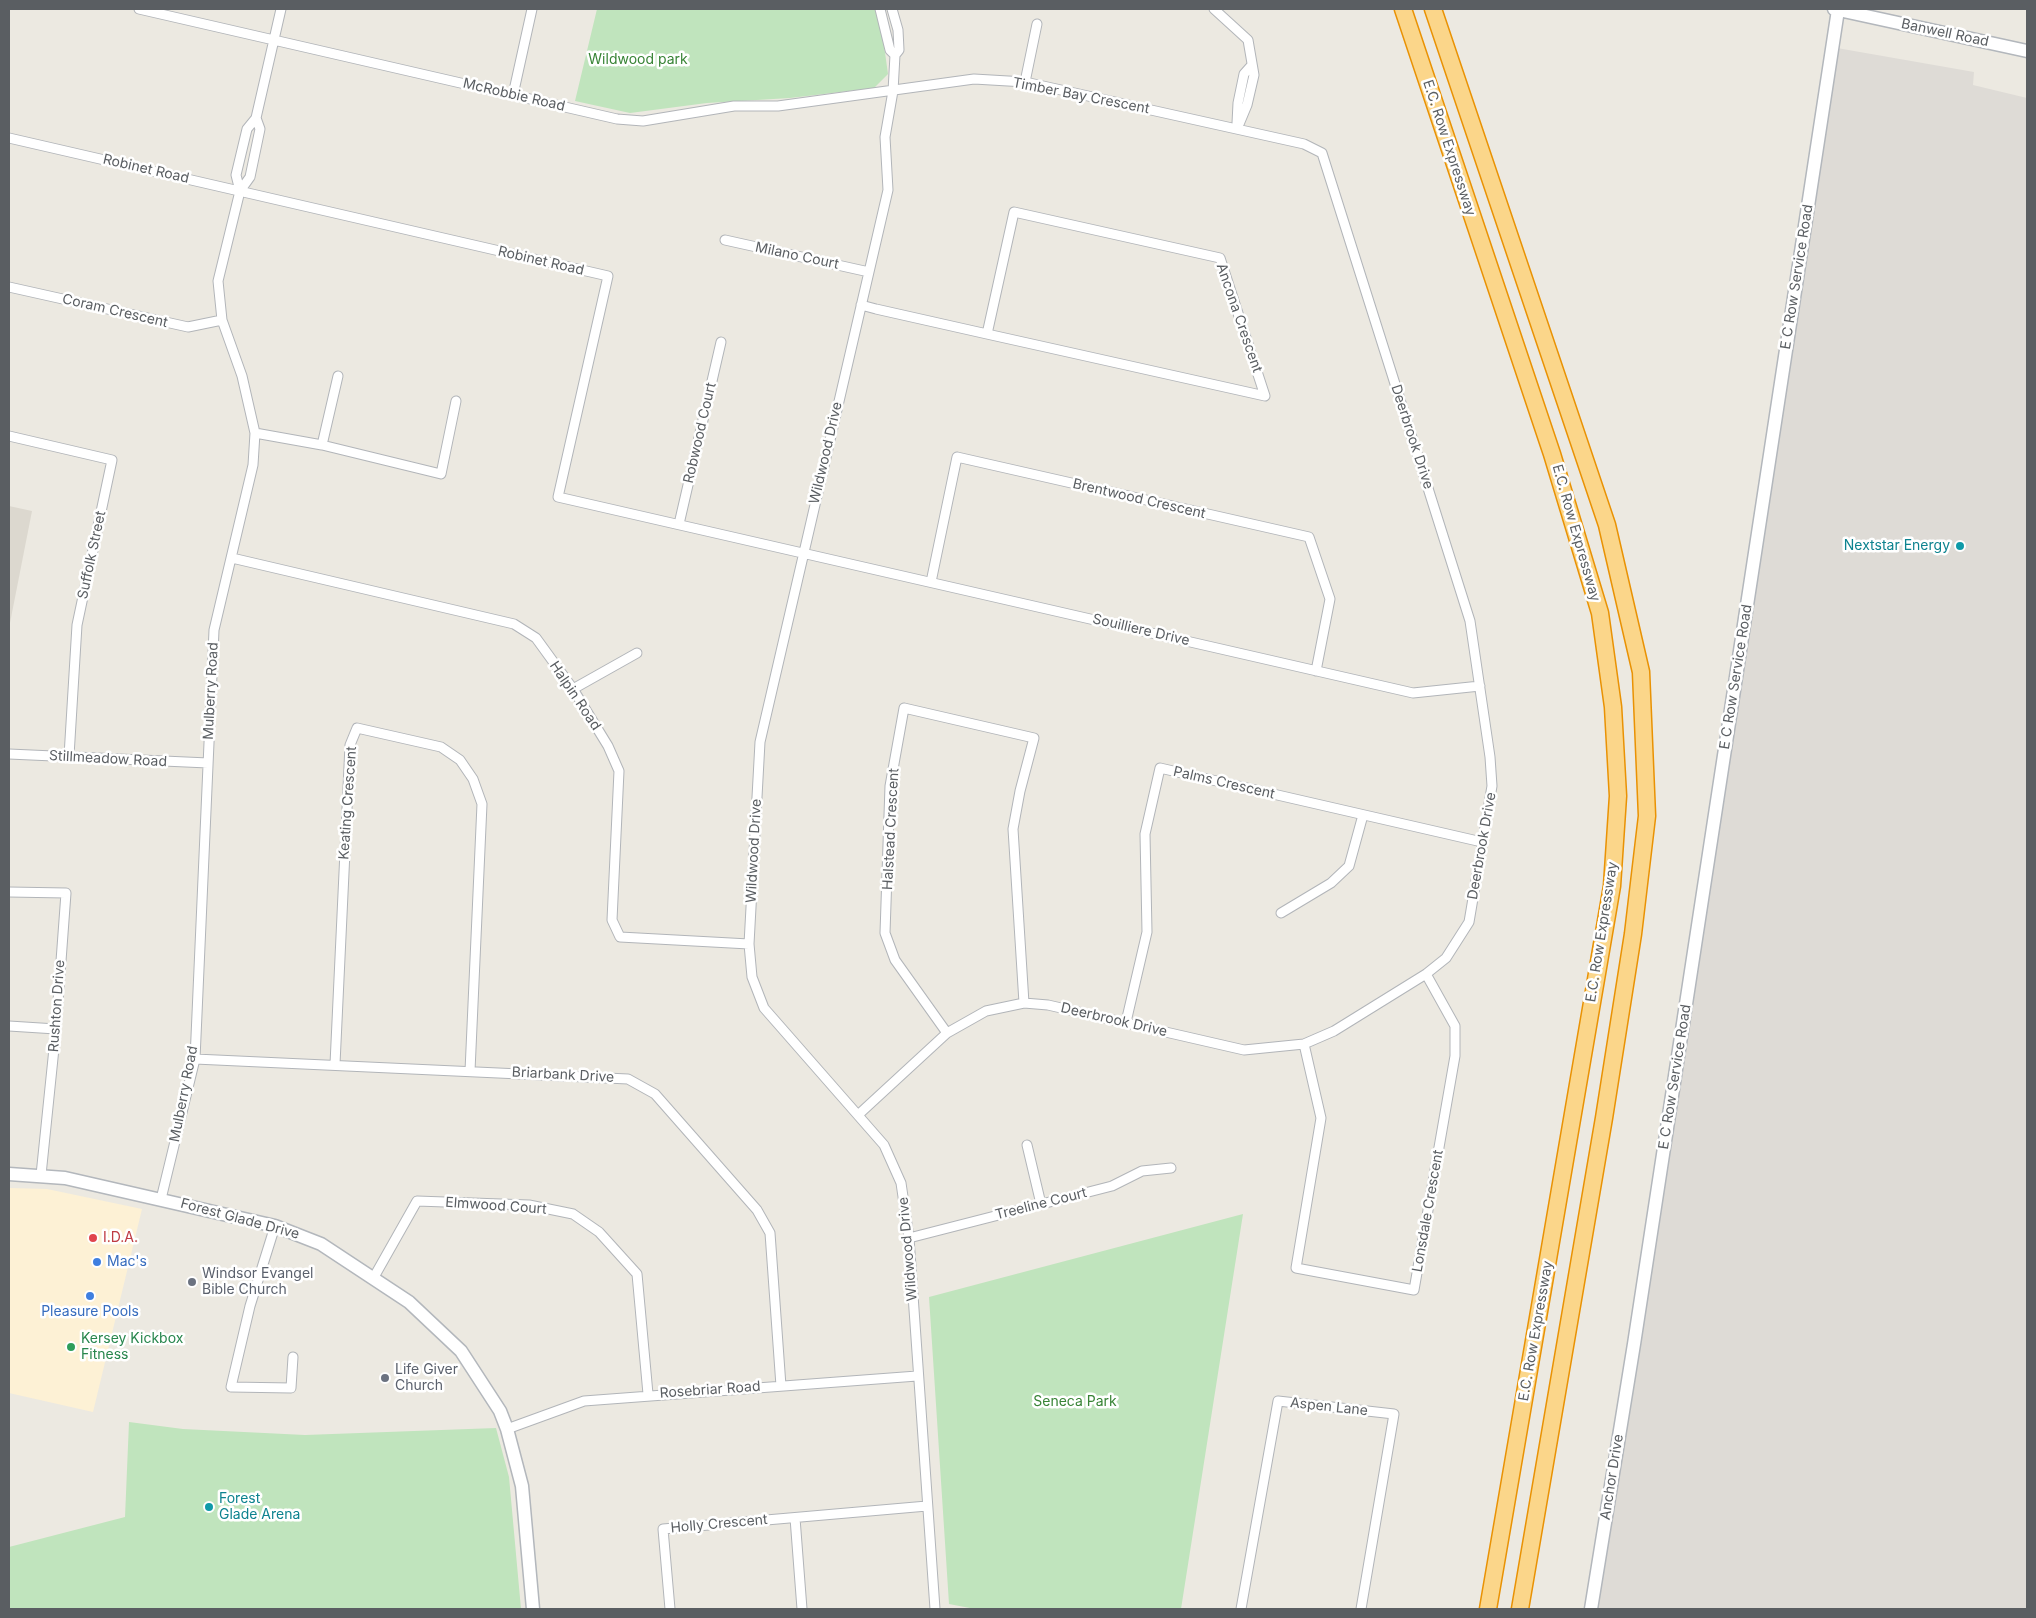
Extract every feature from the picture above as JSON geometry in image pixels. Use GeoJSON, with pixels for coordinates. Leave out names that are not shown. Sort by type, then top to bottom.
{"type":"FeatureCollection","features":[{"type":"Feature","properties":{"kind":"highway","name":"E.C. Row Expressway"},"geometry":{"type":"LineString","coordinates":[[1403,9],[1552,454],[1600,613],[1613,707],[1618,796],[1612,886],[1488,1609]]}},
{"type":"Feature","properties":{"kind":"highway","name":"E.C. Row Expressway"},"geometry":{"type":"LineString","coordinates":[[1434,9],[1607,525],[1641,672],[1647,816],[1633,934],[1604,1118],[1520,1609]]}},
{"type":"Feature","properties":{"kind":"street","name":"McRobbie Road"},"geometry":{"type":"LineString","coordinates":[[139,9],[617,119],[643,121],[734,106],[778,106],[893,91]]}},
{"type":"Feature","properties":{"kind":"street","name":"Mulberry Road"},"geometry":{"type":"LineString","coordinates":[[240,191],[236,175],[247,129],[256,118],[281,9]]}},
{"type":"Feature","properties":{"kind":"street"},"geometry":{"type":"LineString","coordinates":[[513,95],[532,9]]}},
{"type":"Feature","properties":{"kind":"street"},"geometry":{"type":"LineString","coordinates":[[880,9],[890,50],[895,55]]}},
{"type":"Feature","properties":{"kind":"street","name":"Wildwood Drive"},"geometry":{"type":"LineString","coordinates":[[892,9],[898,30],[899,50],[895,55],[893,91],[885,137],[888,190],[760,742],[749,944],[752,977],[764,1008],[884,1145],[901,1183],[909,1238],[917,1376],[935,1609]]}},
{"type":"Feature","properties":{"kind":"street"},"geometry":{"type":"LineString","coordinates":[[1214,9],[1248,40],[1252,65],[1244,74],[1238,103],[1237,129]]}},
{"type":"Feature","properties":{"kind":"street","name":"Banwell Road"},"geometry":{"type":"LineString","coordinates":[[1836,9],[2027,51]]}},
{"type":"Feature","properties":{"kind":"street","name":"E C Row Service Road"},"geometry":{"type":"LineString","coordinates":[[1634,1344],[1836,9]]}},
{"type":"Feature","properties":{"kind":"street"},"geometry":{"type":"LineString","coordinates":[[1025,82],[1037,24]]}},
{"type":"Feature","properties":{"kind":"street","name":"Timber Bay Crescent"},"geometry":{"type":"LineString","coordinates":[[893,91],[974,79],[1025,82],[1237,129]]}},
{"type":"Feature","properties":{"kind":"street","name":"Mulberry Road"},"geometry":{"type":"LineString","coordinates":[[161,1199],[194,1059],[214,630],[253,465],[254,433],[242,376],[222,320],[218,281],[240,191],[250,177],[260,129],[256,118]]}},
{"type":"Feature","properties":{"kind":"street","name":"Deerbrook Drive"},"geometry":{"type":"LineString","coordinates":[[858,1115],[947,1034],[986,1011],[1024,1002],[1048,1005],[1126,1022],[1244,1050],[1304,1044],[1334,1032],[1426,974],[1446,958],[1469,922],[1492,786],[1470,621],[1322,153],[1304,144],[1237,129]]}},
{"type":"Feature","properties":{"kind":"street","name":"Robinet Road"},"geometry":{"type":"LineString","coordinates":[[9,138],[608,276],[558,497],[803,552]]}},
{"type":"Feature","properties":{"kind":"street","name":"Ancona Crescent"},"geometry":{"type":"LineString","coordinates":[[861,305],[987,334],[1265,396],[1220,258],[1014,212],[987,334]]}},
{"type":"Feature","properties":{"kind":"street","name":"Milano Court"},"geometry":{"type":"LineString","coordinates":[[724,240],[869,272]]}},
{"type":"Feature","properties":{"kind":"street","name":"Coram Crescent"},"geometry":{"type":"LineString","coordinates":[[9,287],[188,327],[222,320]]}},
{"type":"Feature","properties":{"kind":"street","name":"Robwood Court"},"geometry":{"type":"LineString","coordinates":[[679,524],[721,342]]}},
{"type":"Feature","properties":{"kind":"street"},"geometry":{"type":"LineString","coordinates":[[322,445],[338,376]]}},
{"type":"Feature","properties":{"kind":"street"},"geometry":{"type":"LineString","coordinates":[[254,433],[322,445],[441,474],[456,401]]}},
{"type":"Feature","properties":{"kind":"street","name":"Suffolk Street"},"geometry":{"type":"LineString","coordinates":[[9,436],[112,460],[77,625],[68,756]]}},
{"type":"Feature","properties":{"kind":"street","name":"Brentwood Crescent"},"geometry":{"type":"LineString","coordinates":[[931,582],[958,458],[1309,537],[1330,600],[1316,671]]}},
{"type":"Feature","properties":{"kind":"street","name":"Souilliere Drive"},"geometry":{"type":"LineString","coordinates":[[803,552],[1413,693],[1480,686]]}},
{"type":"Feature","properties":{"kind":"street","name":"Halpin Road"},"geometry":{"type":"LineString","coordinates":[[232,558],[514,624],[536,638],[573,690],[608,746],[619,771],[612,920],[620,937],[749,944]]}},
{"type":"Feature","properties":{"kind":"street"},"geometry":{"type":"LineString","coordinates":[[573,690],[637,653]]}},
{"type":"Feature","properties":{"kind":"street","name":"Halstead Crescent"},"geometry":{"type":"LineString","coordinates":[[947,1034],[895,960],[886,933],[890,786],[904,708],[1034,738],[1020,791],[1013,829],[1024,1002]]}},
{"type":"Feature","properties":{"kind":"street","name":"Keating Crescent"},"geometry":{"type":"LineString","coordinates":[[334,1064],[350,745],[357,728],[441,747],[460,760],[473,779],[482,804],[470,1071]]}},
{"type":"Feature","properties":{"kind":"street","name":"Stillmeadow Road"},"geometry":{"type":"LineString","coordinates":[[9,754],[208,763]]}},
{"type":"Feature","properties":{"kind":"street","name":"Palms Crescent"},"geometry":{"type":"LineString","coordinates":[[1126,1022],[1147,932],[1145,834],[1160,768],[1482,842]]}},
{"type":"Feature","properties":{"kind":"street"},"geometry":{"type":"LineString","coordinates":[[1280,913],[1331,883],[1349,866],[1363,815]]}},
{"type":"Feature","properties":{"kind":"street","name":"Rushton Drive"},"geometry":{"type":"LineString","coordinates":[[9,892],[66,893],[56,1029],[41,1175]]}},
{"type":"Feature","properties":{"kind":"street","name":"Lonsdale Crescent"},"geometry":{"type":"LineString","coordinates":[[1304,1044],[1321,1118],[1296,1268],[1414,1290],[1455,1056],[1456,1026],[1426,974]]}},
{"type":"Feature","properties":{"kind":"street"},"geometry":{"type":"LineString","coordinates":[[9,1026],[56,1029]]}},
{"type":"Feature","properties":{"kind":"street","name":"Briarbank Drive"},"geometry":{"type":"LineString","coordinates":[[194,1059],[628,1079],[655,1094],[757,1210],[770,1233],[781,1386]]}},
{"type":"Feature","properties":{"kind":"street"},"geometry":{"type":"LineString","coordinates":[[1027,1145],[1041,1204]]}},
{"type":"Feature","properties":{"kind":"street","name":"Treeline Court"},"geometry":{"type":"LineString","coordinates":[[909,1238],[1112,1186],[1142,1171],[1171,1168]]}},
{"type":"Feature","properties":{"kind":"street","name":"Forest Glade Drive"},"geometry":{"type":"LineString","coordinates":[[9,1174],[65,1178],[275,1226],[315,1240],[374,1277],[409,1302],[461,1350],[500,1411],[508,1429],[522,1486],[533,1609]]}},
{"type":"Feature","properties":{"kind":"street","name":"Elmwood Court"},"geometry":{"type":"LineString","coordinates":[[374,1277],[417,1201],[529,1206],[572,1214],[599,1232],[637,1274],[648,1394]]}},
{"type":"Feature","properties":{"kind":"street"},"geometry":{"type":"LineString","coordinates":[[275,1226],[250,1306],[231,1387],[291,1388],[293,1357]]}},
{"type":"Feature","properties":{"kind":"street","name":"Anchor Drive"},"geometry":{"type":"LineString","coordinates":[[1591,1609],[1634,1344]]}},
{"type":"Feature","properties":{"kind":"street","name":"Rosebriar Road"},"geometry":{"type":"LineString","coordinates":[[508,1429],[584,1401],[648,1394],[917,1376]]}},
{"type":"Feature","properties":{"kind":"street","name":"Aspen Lane"},"geometry":{"type":"LineString","coordinates":[[1243,1609],[1278,1401],[1394,1414],[1361,1609]]}},
{"type":"Feature","properties":{"kind":"street","name":"Holly Crescent"},"geometry":{"type":"LineString","coordinates":[[670,1609],[664,1529],[927,1506]]}},
{"type":"Feature","properties":{"kind":"street"},"geometry":{"type":"LineString","coordinates":[[795,1518],[802,1609]]}},
{"type":"Feature","properties":{"kind":"shaded area"},"geometry":{"type":"Polygon","coordinates":[[[1837,48],[1974,72],[1973,85],[2027,98],[2027,1609],[1596,1609],[1837,48]]]}},
{"type":"Feature","properties":{"kind":"shaded area"},"geometry":{"type":"Polygon","coordinates":[[[9,506],[32,511],[9,628],[9,506]]]}},
{"type":"Feature","properties":{"kind":"shaded area"},"geometry":{"type":"Polygon","coordinates":[[[9,1188],[47,1189],[142,1209],[93,1412],[9,1393],[9,1188]]]}},
{"type":"Feature","properties":{"kind":"green space","name":"Wildwood park"},"geometry":{"type":"Polygon","coordinates":[[[597,9],[875,9],[881,24],[888,74],[874,88],[790,98],[707,103],[630,113],[575,101],[597,9]]]}},
{"type":"Feature","properties":{"kind":"green space","name":"Seneca Park"},"geometry":{"type":"Polygon","coordinates":[[[1243,1214],[1181,1609],[975,1609],[949,1604],[929,1297],[1243,1214]]]}},
{"type":"Feature","properties":{"kind":"green space"},"geometry":{"type":"Polygon","coordinates":[[[129,1422],[183,1429],[305,1435],[496,1428],[509,1477],[521,1609],[9,1609],[9,1547],[125,1517],[129,1422]]]}},
{"type":"Feature","properties":{"kind":"place","name":"Nextstar Energy"},"geometry":{"type":"Point","coordinates":[1960,546]}},
{"type":"Feature","properties":{"kind":"place","name":"I.D.A."},"geometry":{"type":"Point","coordinates":[93,1238]}},
{"type":"Feature","properties":{"kind":"place","name":"Mac's"},"geometry":{"type":"Point","coordinates":[97,1262]}},
{"type":"Feature","properties":{"kind":"place","name":"Windsor Evangel Bible Church"},"geometry":{"type":"Point","coordinates":[192,1282]}},
{"type":"Feature","properties":{"kind":"place","name":"Pleasure Pools"},"geometry":{"type":"Point","coordinates":[90,1296]}},
{"type":"Feature","properties":{"kind":"place","name":"Kersey Kickbox Fitness"},"geometry":{"type":"Point","coordinates":[71,1347]}},
{"type":"Feature","properties":{"kind":"place","name":"Life Giver Church"},"geometry":{"type":"Point","coordinates":[385,1378]}},
{"type":"Feature","properties":{"kind":"place","name":"Forest Glade Arena"},"geometry":{"type":"Point","coordinates":[209,1507]}}]}
